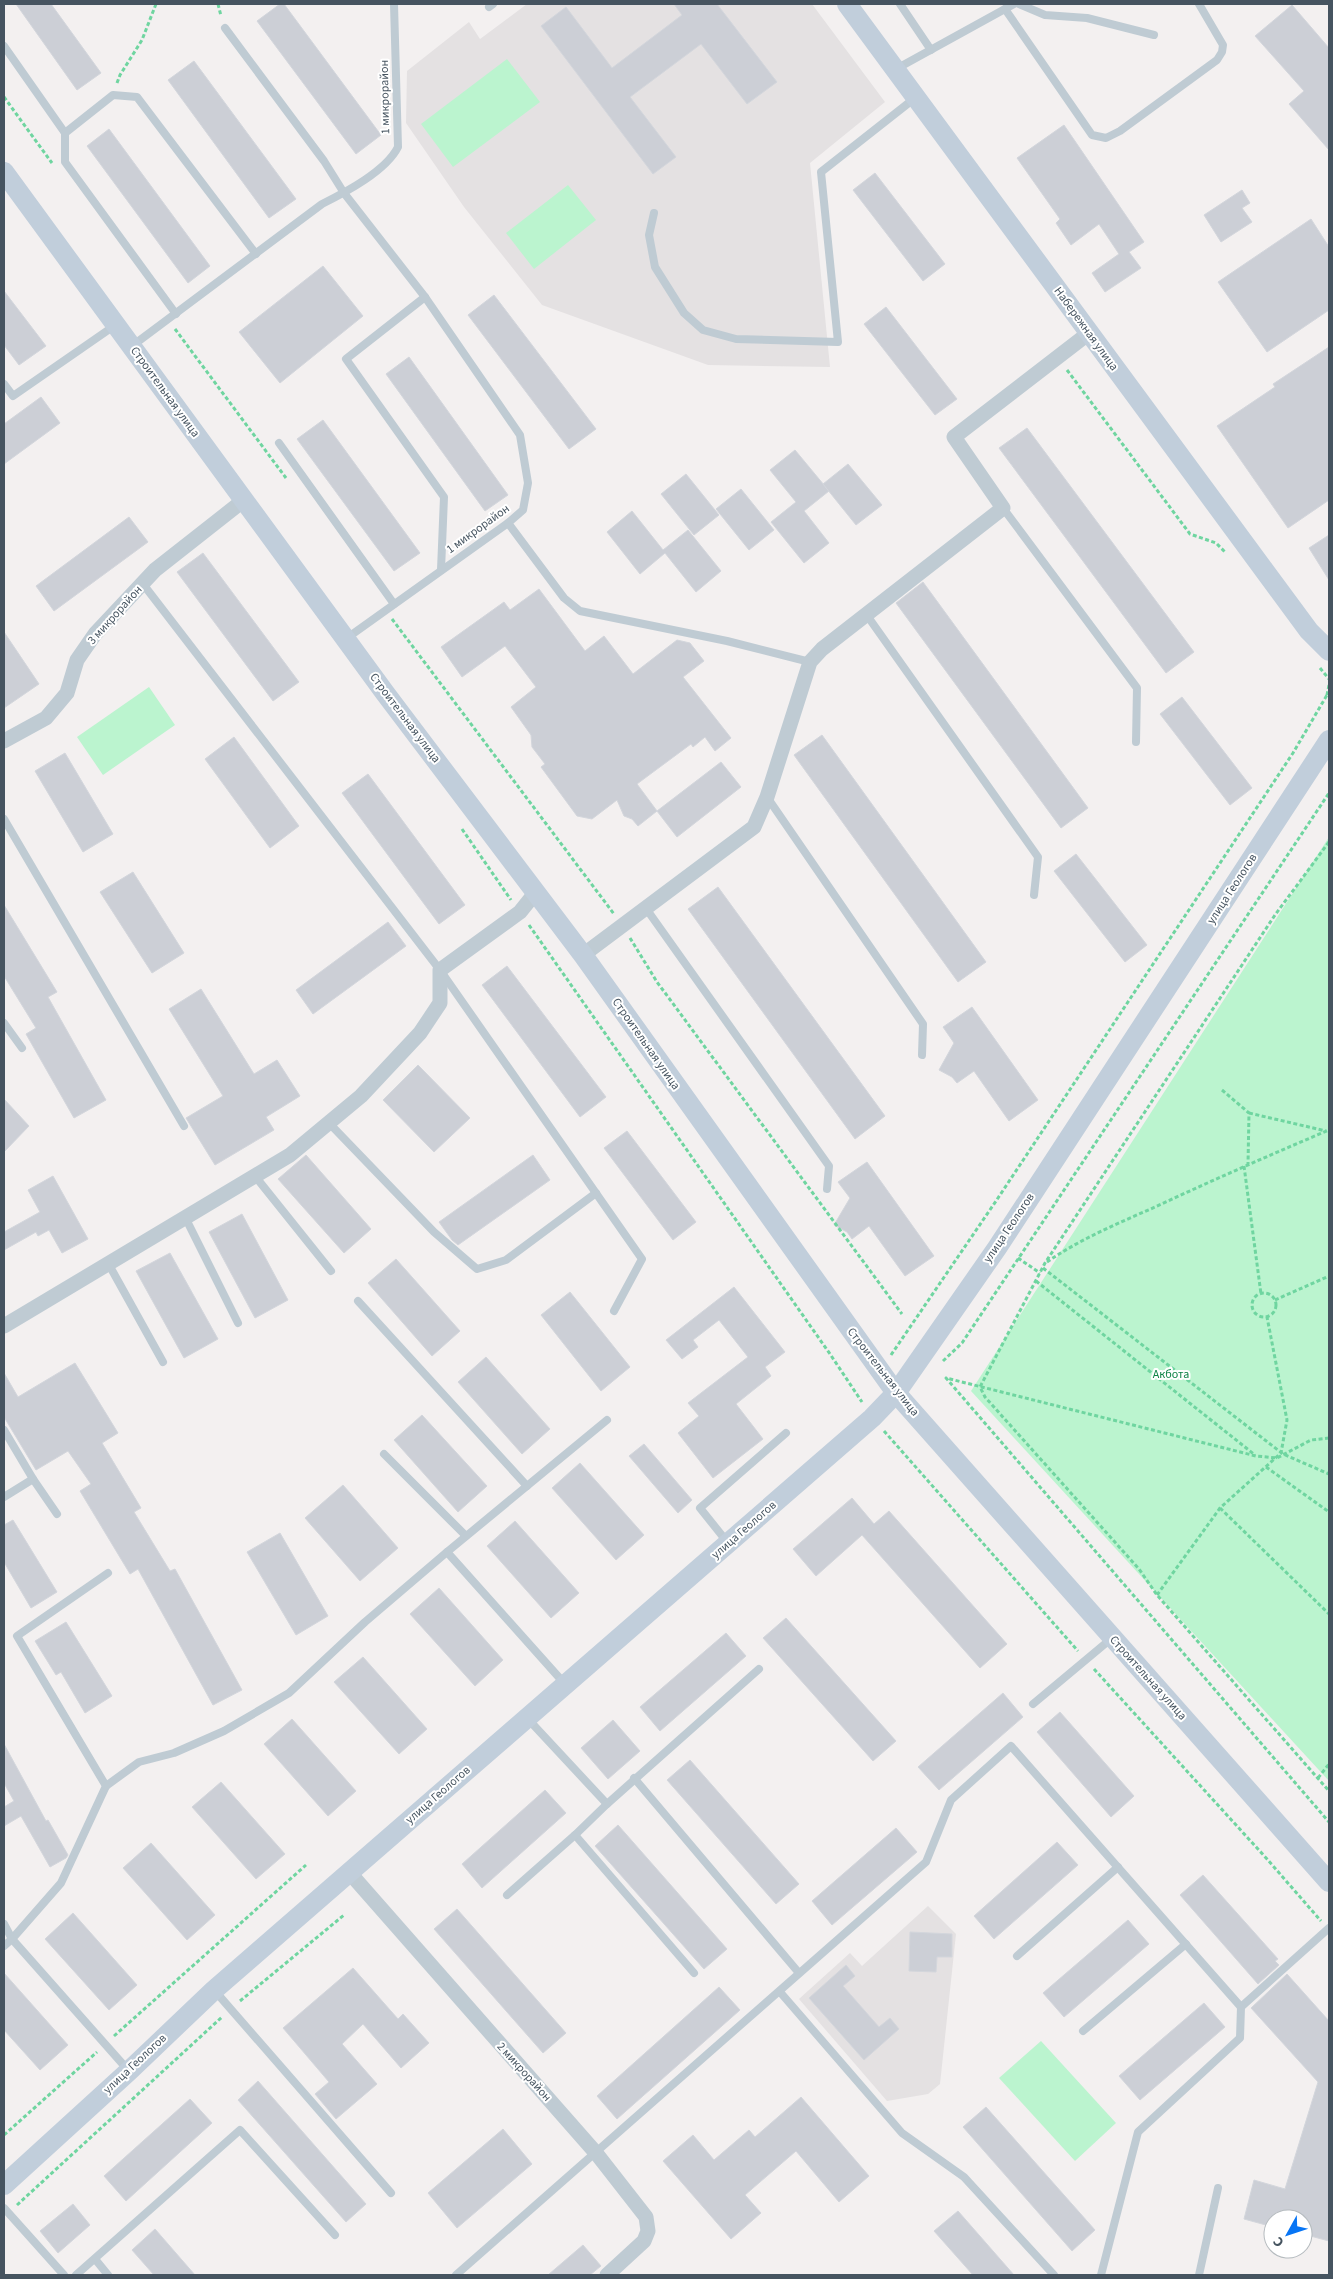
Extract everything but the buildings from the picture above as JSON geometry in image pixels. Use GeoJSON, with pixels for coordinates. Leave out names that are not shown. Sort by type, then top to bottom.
{"type":"FeatureCollection","features":[{"type":"Feature","properties":{"kind":"street","name":"Набережная улица"},"geometry":{"type":"LineString","coordinates":[[847,4],[1308,631],[1323,658]]}},
{"type":"Feature","properties":{"kind":"street","name":"Строительная улица"},"geometry":{"type":"LineString","coordinates":[[4,172],[345,639],[583,955],[879,1372],[1329,1882]]}},
{"type":"Feature","properties":{"kind":"street"},"geometry":{"type":"LineString","coordinates":[[583,955],[754,827],[767,797],[810,662],[822,649],[1003,508],[954,437],[1088,333]]}},
{"type":"Feature","properties":{"kind":"street","name":"3 микрорайон"},"geometry":{"type":"LineString","coordinates":[[4,739],[46,718],[67,693],[78,660],[96,634],[155,570],[244,500]]}},
{"type":"Feature","properties":{"kind":"street","name":"улица Геологов"},"geometry":{"type":"LineString","coordinates":[[4,2185],[129,2071],[214,1990],[872,1418],[896,1393],[997,1248],[1329,740]]}},
{"type":"Feature","properties":{"kind":"street"},"geometry":{"type":"LineString","coordinates":[[4,1326],[290,1155],[360,1096],[420,1033],[440,1003],[440,970],[520,912],[536,892]]}},
{"type":"Feature","properties":{"kind":"street","name":"2 микрорайон"},"geometry":{"type":"LineString","coordinates":[[349,1872],[596,2152],[646,2217],[648,2231],[644,2241],[607,2275]]}},
{"type":"Feature","properties":{"kind":"lane","name":"1 микрорайон"},"geometry":{"type":"LineString","coordinates":[[132,346],[322,204],[344,193],[392,159],[398,147],[394,4]]}},
{"type":"Feature","properties":{"kind":"lane"},"geometry":{"type":"LineString","coordinates":[[900,4],[931,50]]}},
{"type":"Feature","properties":{"kind":"lane"},"geometry":{"type":"LineString","coordinates":[[896,69],[1014,4]]}},
{"type":"Feature","properties":{"kind":"lane"},"geometry":{"type":"LineString","coordinates":[[1020,4],[1045,15],[1087,18],[1154,35]]}},
{"type":"Feature","properties":{"kind":"lane"},"geometry":{"type":"LineString","coordinates":[[1005,9],[1092,135],[1106,138],[1120,130],[1217,60],[1222,52],[1223,45],[1199,4]]}},
{"type":"Feature","properties":{"kind":"lane","name":"1 микрорайон"},"geometry":{"type":"LineString","coordinates":[[225,28],[324,161],[344,193],[425,296],[520,435],[528,483],[523,510],[508,523],[345,639]]}},
{"type":"Feature","properties":{"kind":"lane"},"geometry":{"type":"LineString","coordinates":[[4,46],[65,133],[65,162],[176,314]]}},
{"type":"Feature","properties":{"kind":"lane"},"geometry":{"type":"LineString","coordinates":[[65,133],[113,96],[137,97],[256,254]]}},
{"type":"Feature","properties":{"kind":"lane"},"geometry":{"type":"LineString","coordinates":[[654,213],[649,235],[656,267],[684,313],[703,330],[736,339],[838,342],[821,172],[916,97]]}},
{"type":"Feature","properties":{"kind":"lane"},"geometry":{"type":"LineString","coordinates":[[425,296],[346,359],[444,497],[442,570]]}},
{"type":"Feature","properties":{"kind":"lane"},"geometry":{"type":"LineString","coordinates":[[4,384],[12,396],[116,324]]}},
{"type":"Feature","properties":{"kind":"lane"},"geometry":{"type":"LineString","coordinates":[[279,443],[394,604]]}},
{"type":"Feature","properties":{"kind":"lane"},"geometry":{"type":"LineString","coordinates":[[1003,508],[1137,688],[1136,742]]}},
{"type":"Feature","properties":{"kind":"lane"},"geometry":{"type":"LineString","coordinates":[[508,523],[564,598],[580,611],[727,641],[810,662]]}},
{"type":"Feature","properties":{"kind":"lane"},"geometry":{"type":"LineString","coordinates":[[143,584],[440,970],[642,1258],[614,1311]]}},
{"type":"Feature","properties":{"kind":"lane"},"geometry":{"type":"LineString","coordinates":[[866,614],[1038,857],[1034,895]]}},
{"type":"Feature","properties":{"kind":"lane"},"geometry":{"type":"LineString","coordinates":[[767,797],[923,1024],[922,1055]]}},
{"type":"Feature","properties":{"kind":"lane"},"geometry":{"type":"LineString","coordinates":[[4,818],[184,1126]]}},
{"type":"Feature","properties":{"kind":"lane"},"geometry":{"type":"LineString","coordinates":[[645,907],[829,1166],[827,1189]]}},
{"type":"Feature","properties":{"kind":"lane"},"geometry":{"type":"LineString","coordinates":[[4,1023],[22,1048]]}},
{"type":"Feature","properties":{"kind":"lane"},"geometry":{"type":"LineString","coordinates":[[329,1123],[434,1232],[477,1269],[506,1260],[596,1193]]}},
{"type":"Feature","properties":{"kind":"lane"},"geometry":{"type":"LineString","coordinates":[[255,1176],[331,1271]]}},
{"type":"Feature","properties":{"kind":"lane"},"geometry":{"type":"LineString","coordinates":[[185,1217],[238,1323]]}},
{"type":"Feature","properties":{"kind":"lane"},"geometry":{"type":"LineString","coordinates":[[108,1263],[163,1362]]}},
{"type":"Feature","properties":{"kind":"lane"},"geometry":{"type":"LineString","coordinates":[[358,1301],[526,1486]]}},
{"type":"Feature","properties":{"kind":"lane"},"geometry":{"type":"LineString","coordinates":[[4,1946],[61,1883],[106,1786],[139,1762],[174,1753],[224,1731],[290,1693],[365,1622],[606,1420]]}},
{"type":"Feature","properties":{"kind":"lane"},"geometry":{"type":"LineString","coordinates":[[4,1430],[33,1479],[57,1514]]}},
{"type":"Feature","properties":{"kind":"lane"},"geometry":{"type":"LineString","coordinates":[[728,1543],[700,1508],[786,1434]]}},
{"type":"Feature","properties":{"kind":"lane"},"geometry":{"type":"LineString","coordinates":[[384,1454],[466,1536]]}},
{"type":"Feature","properties":{"kind":"lane"},"geometry":{"type":"LineString","coordinates":[[4,1497],[33,1479]]}},
{"type":"Feature","properties":{"kind":"lane"},"geometry":{"type":"LineString","coordinates":[[447,1552],[566,1684]]}},
{"type":"Feature","properties":{"kind":"lane"},"geometry":{"type":"LineString","coordinates":[[106,1786],[17,1636],[108,1573]]}},
{"type":"Feature","properties":{"kind":"lane"},"geometry":{"type":"LineString","coordinates":[[1033,1704],[1112,1638]]}},
{"type":"Feature","properties":{"kind":"lane"},"geometry":{"type":"LineString","coordinates":[[507,1895],[576,1835],[634,1778],[759,1669]]}},
{"type":"Feature","properties":{"kind":"lane"},"geometry":{"type":"LineString","coordinates":[[527,1718],[607,1804]]}},
{"type":"Feature","properties":{"kind":"lane"},"geometry":{"type":"LineString","coordinates":[[456,2275],[926,1862],[951,1800],[1011,1746],[1241,2007],[1240,2038],[1138,2132],[1101,2275]]}},
{"type":"Feature","properties":{"kind":"lane"},"geometry":{"type":"LineString","coordinates":[[634,1778],[799,1974]]}},
{"type":"Feature","properties":{"kind":"lane"},"geometry":{"type":"LineString","coordinates":[[576,1835],[694,1972]]}},
{"type":"Feature","properties":{"kind":"lane"},"geometry":{"type":"LineString","coordinates":[[1017,1956],[1118,1867]]}},
{"type":"Feature","properties":{"kind":"lane"},"geometry":{"type":"LineString","coordinates":[[4,1924],[12,1938],[129,2071]]}},
{"type":"Feature","properties":{"kind":"lane"},"geometry":{"type":"LineString","coordinates":[[1241,2007],[1329,1929]]}},
{"type":"Feature","properties":{"kind":"lane"},"geometry":{"type":"LineString","coordinates":[[1083,2031],[1186,1944]]}},
{"type":"Feature","properties":{"kind":"lane"},"geometry":{"type":"LineString","coordinates":[[214,1990],[391,2193]]}},
{"type":"Feature","properties":{"kind":"lane"},"geometry":{"type":"LineString","coordinates":[[780,1992],[902,2133],[964,2177],[1054,2275]]}},
{"type":"Feature","properties":{"kind":"lane"},"geometry":{"type":"LineString","coordinates":[[76,2275],[240,2130],[335,2235]]}},
{"type":"Feature","properties":{"kind":"lane"},"geometry":{"type":"LineString","coordinates":[[1199,2275],[1218,2188]]}},
{"type":"Feature","properties":{"kind":"lane"},"geometry":{"type":"LineString","coordinates":[[6,2211],[64,2275]]}},
{"type":"Feature","properties":{"kind":"lane"},"geometry":{"type":"LineString","coordinates":[[95,2260],[108,2275]]}},
{"type":"Feature","properties":{"kind":"path"},"geometry":{"type":"LineString","coordinates":[[113,96],[120,75],[142,40],[156,4]]}},
{"type":"Feature","properties":{"kind":"path"},"geometry":{"type":"LineString","coordinates":[[4,97],[57,170]]}},
{"type":"Feature","properties":{"kind":"path"},"geometry":{"type":"LineString","coordinates":[[167,320],[291,484]]}},
{"type":"Feature","properties":{"kind":"path"},"geometry":{"type":"LineString","coordinates":[[1057,357],[1190,534],[1216,543],[1228,554]]}},
{"type":"Feature","properties":{"kind":"path"},"geometry":{"type":"LineString","coordinates":[[385,610],[622,925],[657,982],[902,1314]]}},
{"type":"Feature","properties":{"kind":"path"},"geometry":{"type":"LineString","coordinates":[[1323,658],[1329,679]]}},
{"type":"Feature","properties":{"kind":"path"},"geometry":{"type":"LineString","coordinates":[[879,1372],[996,1201],[1293,753],[1328,696],[1329,685]]}},
{"type":"Feature","properties":{"kind":"path"},"geometry":{"type":"LineString","coordinates":[[937,1366],[962,1343],[1329,793]]}},
{"type":"Feature","properties":{"kind":"path"},"geometry":{"type":"LineString","coordinates":[[458,823],[830,1354],[872,1418],[1329,1929]]}},
{"type":"Feature","properties":{"kind":"path"},"geometry":{"type":"LineString","coordinates":[[980,1387],[1045,1263],[1275,915],[1329,842]]}},
{"type":"Feature","properties":{"kind":"path"},"geometry":{"type":"LineString","coordinates":[[1222,1090],[1249,1113],[1328,1131]]}},
{"type":"Feature","properties":{"kind":"path"},"geometry":{"type":"LineString","coordinates":[[1249,1113],[1246,1165],[1261,1294]]}},
{"type":"Feature","properties":{"kind":"path"},"geometry":{"type":"LineString","coordinates":[[1045,1263],[1060,1253],[1135,1216],[1246,1165],[1328,1131]]}},
{"type":"Feature","properties":{"kind":"path"},"geometry":{"type":"LineString","coordinates":[[997,1248],[1019,1258],[1040,1273]]}},
{"type":"Feature","properties":{"kind":"path"},"geometry":{"type":"LineString","coordinates":[[1043,1268],[1282,1454],[1329,1474]]}},
{"type":"Feature","properties":{"kind":"path"},"geometry":{"type":"LineString","coordinates":[[1274,1300],[1329,1276]]}},
{"type":"Feature","properties":{"kind":"path"},"geometry":{"type":"LineString","coordinates":[[1036,1281],[1256,1456]]}},
{"type":"Feature","properties":{"kind":"path"},"geometry":{"type":"LineString","coordinates":[[1266,1293],[1274,1300],[1275,1310],[1267,1317],[1262,1317],[1253,1311],[1253,1300],[1261,1294],[1266,1293]]}},
{"type":"Feature","properties":{"kind":"path"},"geometry":{"type":"LineString","coordinates":[[1267,1317],[1287,1420],[1282,1454]]}},
{"type":"Feature","properties":{"kind":"path"},"geometry":{"type":"LineString","coordinates":[[1277,1458],[1256,1456],[946,1378],[1329,1822]]}},
{"type":"Feature","properties":{"kind":"path"},"geometry":{"type":"LineString","coordinates":[[980,1387],[985,1397],[1138,1569],[1157,1594],[1329,1791]]}},
{"type":"Feature","properties":{"kind":"path"},"geometry":{"type":"LineString","coordinates":[[1157,1594],[1220,1508],[1282,1454],[1312,1440],[1329,1438]]}},
{"type":"Feature","properties":{"kind":"path"},"geometry":{"type":"LineString","coordinates":[[1266,1467],[1329,1512]]}},
{"type":"Feature","properties":{"kind":"path"},"geometry":{"type":"LineString","coordinates":[[1220,1508],[1329,1614]]}},
{"type":"Feature","properties":{"kind":"path"},"geometry":{"type":"LineString","coordinates":[[1318,1778],[1329,1764]]}},
{"type":"Feature","properties":{"kind":"path"},"geometry":{"type":"LineString","coordinates":[[4,2135],[306,1865]]}},
{"type":"Feature","properties":{"kind":"path"},"geometry":{"type":"LineString","coordinates":[[6,2211],[231,2008],[344,1915]]}},
{"type":"Feature","properties":{"kind":"shaded area"},"geometry":{"type":"Polygon","coordinates":[[[527,4],[812,4],[885,102],[810,163],[830,367],[708,365],[542,305],[464,207],[406,123],[407,71],[469,22],[480,39],[527,4]]]}},
{"type":"Feature","properties":{"kind":"shaded area"},"geometry":{"type":"Polygon","coordinates":[[[928,1906],[956,1934],[940,2084],[928,2094],[887,2101],[799,1999],[850,1953],[862,1966],[928,1906]]]}},
{"type":"Feature","properties":{"kind":"green space"},"geometry":{"type":"Polygon","coordinates":[[[507,59],[540,102],[453,167],[421,124],[507,59]]]}},
{"type":"Feature","properties":{"kind":"green space"},"geometry":{"type":"Polygon","coordinates":[[[568,185],[596,220],[534,269],[506,233],[568,185]]]}},
{"type":"Feature","properties":{"kind":"green space"},"geometry":{"type":"Polygon","coordinates":[[[149,687],[175,725],[103,775],[77,737],[149,687]]]}},
{"type":"Feature","properties":{"kind":"green space","name":"Акбота"},"geometry":{"type":"Polygon","coordinates":[[[1329,837],[1329,1781],[971,1391],[1329,837]]]}},
{"type":"Feature","properties":{"kind":"green space"},"geometry":{"type":"Polygon","coordinates":[[[1041,2041],[1116,2123],[1075,2161],[999,2078],[1041,2041]]]}}]}
